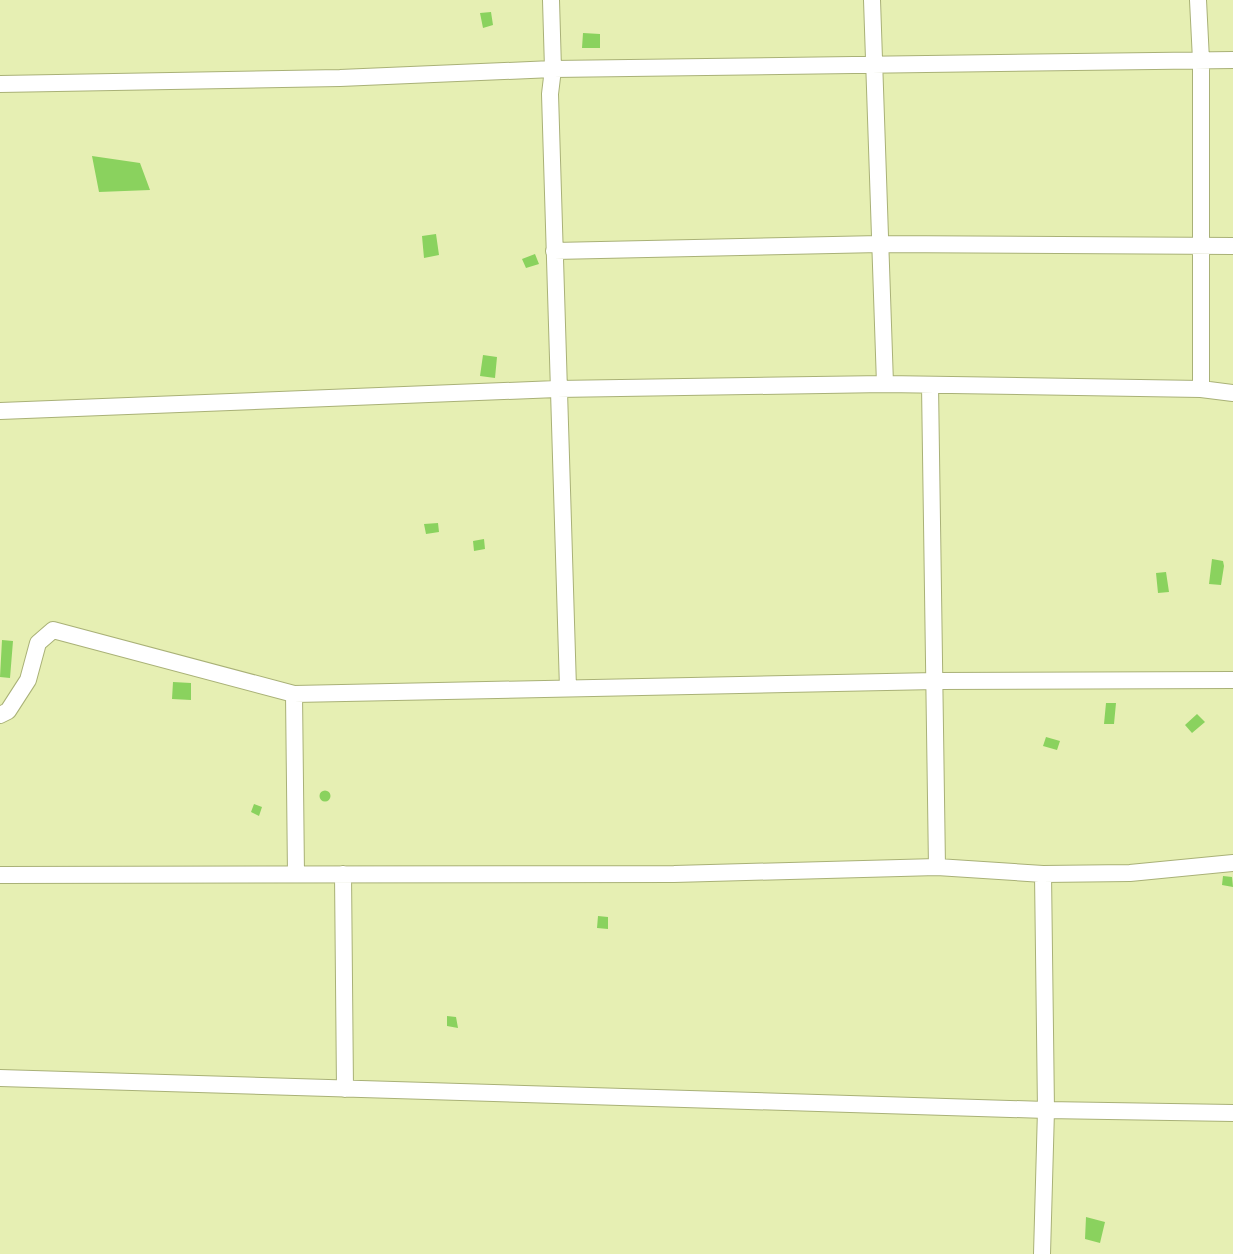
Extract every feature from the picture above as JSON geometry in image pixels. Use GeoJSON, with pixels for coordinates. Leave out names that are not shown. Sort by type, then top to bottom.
{"type":"FeatureCollection","features":[{"type":"Feature","properties":{"kind":"street"},"geometry":{"type":"LineString","coordinates":[[551,0],[553,69],[550,94],[557,389],[568,688]]}},
{"type":"Feature","properties":{"kind":"street"},"geometry":{"type":"LineString","coordinates":[[872,0],[885,384]]}},
{"type":"Feature","properties":{"kind":"street"},"geometry":{"type":"LineString","coordinates":[[1198,0],[1201,60],[1201,389]]}},
{"type":"Feature","properties":{"kind":"street"},"geometry":{"type":"LineString","coordinates":[[0,84],[340,78],[553,69],[1233,60]]}},
{"type":"Feature","properties":{"kind":"street"},"geometry":{"type":"LineString","coordinates":[[554,251],[880,244],[1233,246]]}},
{"type":"Feature","properties":{"kind":"street"},"geometry":{"type":"LineString","coordinates":[[0,411],[557,389],[885,384],[1201,389],[1233,393]]}},
{"type":"Feature","properties":{"kind":"street"},"geometry":{"type":"LineString","coordinates":[[930,385],[936,681],[937,867]]}},
{"type":"Feature","properties":{"kind":"street"},"geometry":{"type":"LineString","coordinates":[[0,715],[8,711],[28,680],[38,643],[53,630],[294,694],[936,681],[1233,680]]}},
{"type":"Feature","properties":{"kind":"street"},"geometry":{"type":"LineString","coordinates":[[294,694],[296,874]]}},
{"type":"Feature","properties":{"kind":"street"},"geometry":{"type":"LineString","coordinates":[[0,875],[674,874],[937,867],[1043,874],[1130,873],[1233,863]]}},
{"type":"Feature","properties":{"kind":"street"},"geometry":{"type":"LineString","coordinates":[[342,874],[345,1089]]}},
{"type":"Feature","properties":{"kind":"street"},"geometry":{"type":"LineString","coordinates":[[1042,1254],[1046,1110],[1043,874]]}},
{"type":"Feature","properties":{"kind":"street"},"geometry":{"type":"LineString","coordinates":[[0,1078],[1046,1110],[1233,1113]]}},
{"type":"Feature","properties":{"kind":"building"},"geometry":{"type":"Polygon","coordinates":[[[491,12],[493,25],[483,28],[480,13],[491,12]]]}},
{"type":"Feature","properties":{"kind":"building"},"geometry":{"type":"Polygon","coordinates":[[[583,33],[600,34],[600,48],[582,48],[583,33]]]}},
{"type":"Feature","properties":{"kind":"building"},"geometry":{"type":"Polygon","coordinates":[[[92,156],[140,163],[150,190],[99,192],[92,156]]]}},
{"type":"Feature","properties":{"kind":"building"},"geometry":{"type":"Polygon","coordinates":[[[436,234],[439,255],[424,258],[422,236],[436,234]]]}},
{"type":"Feature","properties":{"kind":"building"},"geometry":{"type":"Polygon","coordinates":[[[535,254],[539,264],[526,268],[522,259],[535,254]]]}},
{"type":"Feature","properties":{"kind":"building"},"geometry":{"type":"Polygon","coordinates":[[[483,355],[497,357],[495,378],[480,376],[483,355]]]}},
{"type":"Feature","properties":{"kind":"building"},"geometry":{"type":"Polygon","coordinates":[[[438,523],[439,532],[426,534],[424,524],[438,523]]]}},
{"type":"Feature","properties":{"kind":"building"},"geometry":{"type":"Polygon","coordinates":[[[484,539],[485,549],[474,551],[473,541],[484,539]]]}},
{"type":"Feature","properties":{"kind":"building"},"geometry":{"type":"Polygon","coordinates":[[[1212,559],[1223,561],[1221,585],[1209,584],[1212,559]]]}},
{"type":"Feature","properties":{"kind":"building"},"geometry":{"type":"Polygon","coordinates":[[[1166,572],[1169,592],[1158,593],[1156,573],[1166,572]]]}},
{"type":"Feature","properties":{"kind":"building"},"geometry":{"type":"Polygon","coordinates":[[[2,640],[13,641],[10,678],[0,677],[2,640]]]}},
{"type":"Feature","properties":{"kind":"building"},"geometry":{"type":"Polygon","coordinates":[[[173,682],[191,683],[191,700],[172,699],[173,682]]]}},
{"type":"Feature","properties":{"kind":"building"},"geometry":{"type":"Polygon","coordinates":[[[1106,703],[1116,703],[1114,724],[1104,724],[1106,703]]]}},
{"type":"Feature","properties":{"kind":"building"},"geometry":{"type":"Polygon","coordinates":[[[1197,714],[1205,722],[1192,733],[1185,725],[1197,714]]]}},
{"type":"Feature","properties":{"kind":"building"},"geometry":{"type":"Polygon","coordinates":[[[1046,737],[1060,741],[1057,750],[1043,746],[1046,737]]]}},
{"type":"Feature","properties":{"kind":"building"},"geometry":{"type":"Polygon","coordinates":[[[323,791],[327,791],[330,796],[329,800],[323,801],[320,798],[320,794],[323,791]]]}},
{"type":"Feature","properties":{"kind":"building"},"geometry":{"type":"Polygon","coordinates":[[[254,804],[262,807],[259,816],[251,812],[254,804]]]}},
{"type":"Feature","properties":{"kind":"building"},"geometry":{"type":"Polygon","coordinates":[[[1223,876],[1232,877],[1233,887],[1222,885],[1223,876]]]}},
{"type":"Feature","properties":{"kind":"building"},"geometry":{"type":"Polygon","coordinates":[[[598,916],[608,917],[608,929],[597,928],[598,916]]]}},
{"type":"Feature","properties":{"kind":"building"},"geometry":{"type":"Polygon","coordinates":[[[447,1016],[456,1017],[458,1028],[447,1026],[447,1016]]]}},
{"type":"Feature","properties":{"kind":"building"},"geometry":{"type":"Polygon","coordinates":[[[1086,1217],[1105,1222],[1100,1243],[1085,1239],[1086,1217]]]}}]}
